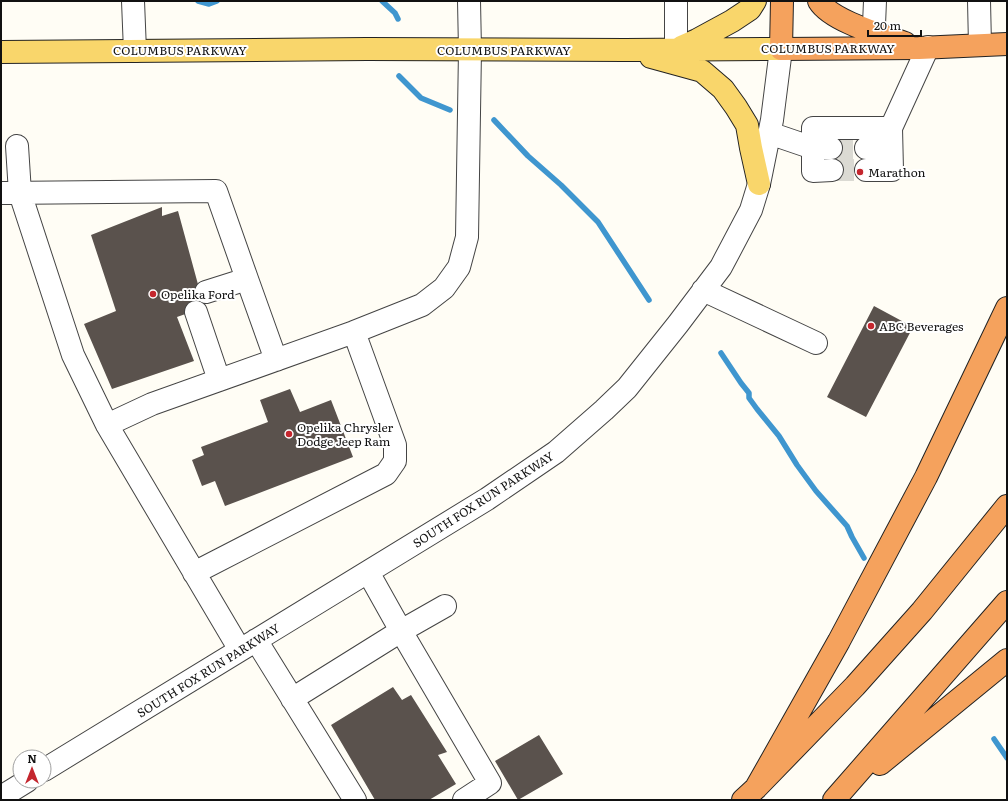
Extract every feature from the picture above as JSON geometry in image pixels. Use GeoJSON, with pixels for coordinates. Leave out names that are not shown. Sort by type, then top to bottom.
{"type":"FeatureCollection","features":[{"type":"Feature","properties":{"kind":"highway"},"geometry":{"type":"LineString","coordinates":[[781,49],[782,1]]}},
{"type":"Feature","properties":{"kind":"highway"},"geometry":{"type":"LineString","coordinates":[[819,1],[822,6],[874,40]]}},
{"type":"Feature","properties":{"kind":"highway","name":"COLUMBUS PARKWAY"},"geometry":{"type":"LineString","coordinates":[[781,49],[874,40],[924,47],[1000,45]]}},
{"type":"Feature","properties":{"kind":"highway"},"geometry":{"type":"LineString","coordinates":[[749,794],[839,641],[922,484],[1007,308]]}},
{"type":"Feature","properties":{"kind":"highway"},"geometry":{"type":"LineString","coordinates":[[749,794],[855,686],[922,611],[1007,506]]}},
{"type":"Feature","properties":{"kind":"highway"},"geometry":{"type":"LineString","coordinates":[[835,800],[1007,602]]}},
{"type":"Feature","properties":{"kind":"highway"},"geometry":{"type":"LineString","coordinates":[[835,800],[1007,660]]}},
{"type":"Feature","properties":{"kind":"main road"},"geometry":{"type":"LineString","coordinates":[[676,50],[732,21],[750,9],[755,1]]}},
{"type":"Feature","properties":{"kind":"main road","name":"COLUMBUS PARKWAY"},"geometry":{"type":"LineString","coordinates":[[1,52],[781,49]]}},
{"type":"Feature","properties":{"kind":"main road"},"geometry":{"type":"LineString","coordinates":[[625,50],[702,71],[723,89],[747,125],[759,184]]}},
{"type":"Feature","properties":{"kind":"street"},"geometry":{"type":"LineString","coordinates":[[133,1],[135,51]]}},
{"type":"Feature","properties":{"kind":"street"},"geometry":{"type":"LineString","coordinates":[[107,425],[152,404],[354,332],[422,305],[444,288],[459,267],[467,237],[470,50],[469,1]]}},
{"type":"Feature","properties":{"kind":"street"},"geometry":{"type":"LineString","coordinates":[[676,1],[676,50]]}},
{"type":"Feature","properties":{"kind":"street"},"geometry":{"type":"LineString","coordinates":[[874,1],[874,40]]}},
{"type":"Feature","properties":{"kind":"street"},"geometry":{"type":"LineString","coordinates":[[979,1],[1000,45]]}},
{"type":"Feature","properties":{"kind":"street"},"geometry":{"type":"LineString","coordinates":[[866,170],[892,170],[891,138],[924,47]]}},
{"type":"Feature","properties":{"kind":"street","name":"SOUTH FOX RUN PARKWAY"},"geometry":{"type":"LineString","coordinates":[[52,765],[487,498],[556,452],[627,388],[721,267],[751,210],[759,184],[769,133],[781,49]]}},
{"type":"Feature","properties":{"kind":"street"},"geometry":{"type":"LineString","coordinates":[[832,170],[813,171],[822,148],[813,128],[891,138]]}},
{"type":"Feature","properties":{"kind":"street"},"geometry":{"type":"LineString","coordinates":[[769,133],[822,148]]}},
{"type":"Feature","properties":{"kind":"street"},"geometry":{"type":"LineString","coordinates":[[866,148],[891,138]]}},
{"type":"Feature","properties":{"kind":"street"},"geometry":{"type":"LineString","coordinates":[[18,146],[10,193],[73,355],[107,425],[194,573],[248,645],[292,699],[355,800]]}},
{"type":"Feature","properties":{"kind":"street"},"geometry":{"type":"LineString","coordinates":[[10,193],[216,191],[276,360]]}},
{"type":"Feature","properties":{"kind":"street"},"geometry":{"type":"LineString","coordinates":[[206,292],[248,279]]}},
{"type":"Feature","properties":{"kind":"street"},"geometry":{"type":"LineString","coordinates":[[703,290],[816,343]]}},
{"type":"Feature","properties":{"kind":"street"},"geometry":{"type":"LineString","coordinates":[[196,312],[219,380]]}},
{"type":"Feature","properties":{"kind":"street"},"geometry":{"type":"LineString","coordinates":[[194,573],[386,474],[395,461],[395,445],[354,332]]}},
{"type":"Feature","properties":{"kind":"street"},"geometry":{"type":"LineString","coordinates":[[368,572],[490,784],[464,800]]}},
{"type":"Feature","properties":{"kind":"street"},"geometry":{"type":"LineString","coordinates":[[292,699],[401,631],[445,606]]}},
{"type":"Feature","properties":{"kind":"street"},"geometry":{"type":"LineString","coordinates":[[1,797],[14,789]]}},
{"type":"Feature","properties":{"kind":"building","name":"Opelika Ford"},"geometry":{"type":"Polygon","coordinates":[[[162,207],[162,216],[178,211],[199,288],[192,299],[191,312],[177,317],[194,361],[112,389],[84,324],[116,311],[91,235],[162,207]]]}},
{"type":"Feature","properties":{"kind":"building"},"geometry":{"type":"Polygon","coordinates":[[[874,306],[913,327],[866,417],[827,397],[874,306]]]}},
{"type":"Feature","properties":{"kind":"building","name":"Opelika Chrysler Dodge Jeep Ram"},"geometry":{"type":"Polygon","coordinates":[[[290,389],[300,412],[331,400],[353,457],[225,506],[215,481],[202,486],[192,460],[204,455],[201,447],[268,422],[260,400],[290,389]]]}},
{"type":"Feature","properties":{"kind":"building"},"geometry":{"type":"Polygon","coordinates":[[[393,687],[402,700],[411,695],[447,752],[438,755],[456,784],[429,800],[375,800],[331,725],[393,687]]]}},
{"type":"Feature","properties":{"kind":"building"},"geometry":{"type":"Polygon","coordinates":[[[539,735],[563,774],[518,800],[495,761],[539,735]]]}},
{"type":"Feature","properties":{"kind":"waterway"},"geometry":{"type":"LineString","coordinates":[[198,1],[209,4],[217,1]]}},
{"type":"Feature","properties":{"kind":"waterway"},"geometry":{"type":"LineString","coordinates":[[382,1],[395,13],[398,19]]}},
{"type":"Feature","properties":{"kind":"waterway"},"geometry":{"type":"LineString","coordinates":[[399,76],[421,98],[450,110]]}},
{"type":"Feature","properties":{"kind":"waterway"},"geometry":{"type":"LineString","coordinates":[[494,120],[528,156],[561,185],[598,222],[649,300]]}},
{"type":"Feature","properties":{"kind":"waterway"},"geometry":{"type":"LineString","coordinates":[[721,353],[749,393],[749,398],[779,436],[797,465],[816,491],[847,526],[864,558]]}},
{"type":"Feature","properties":{"kind":"waterway"},"geometry":{"type":"LineString","coordinates":[[994,739],[1007,758]]}},
{"type":"Feature","properties":{"kind":"tunnel"},"geometry":{"type":"LineString","coordinates":[[831,148],[866,148]]}},
{"type":"Feature","properties":{"kind":"tunnel"},"geometry":{"type":"LineString","coordinates":[[832,170],[866,170]]}},
{"type":"Feature","properties":{"kind":"place","name":"Marathon"},"geometry":{"type":"Point","coordinates":[860,172]}},
{"type":"Feature","properties":{"kind":"place","name":"Opelika Ford"},"geometry":{"type":"Point","coordinates":[153,294]}},
{"type":"Feature","properties":{"kind":"place","name":"ABC Beverages"},"geometry":{"type":"Point","coordinates":[871,326]}},
{"type":"Feature","properties":{"kind":"place","name":"Opelika Chrysler Dodge Jeep Ram"},"geometry":{"type":"Point","coordinates":[289,434]}}]}
